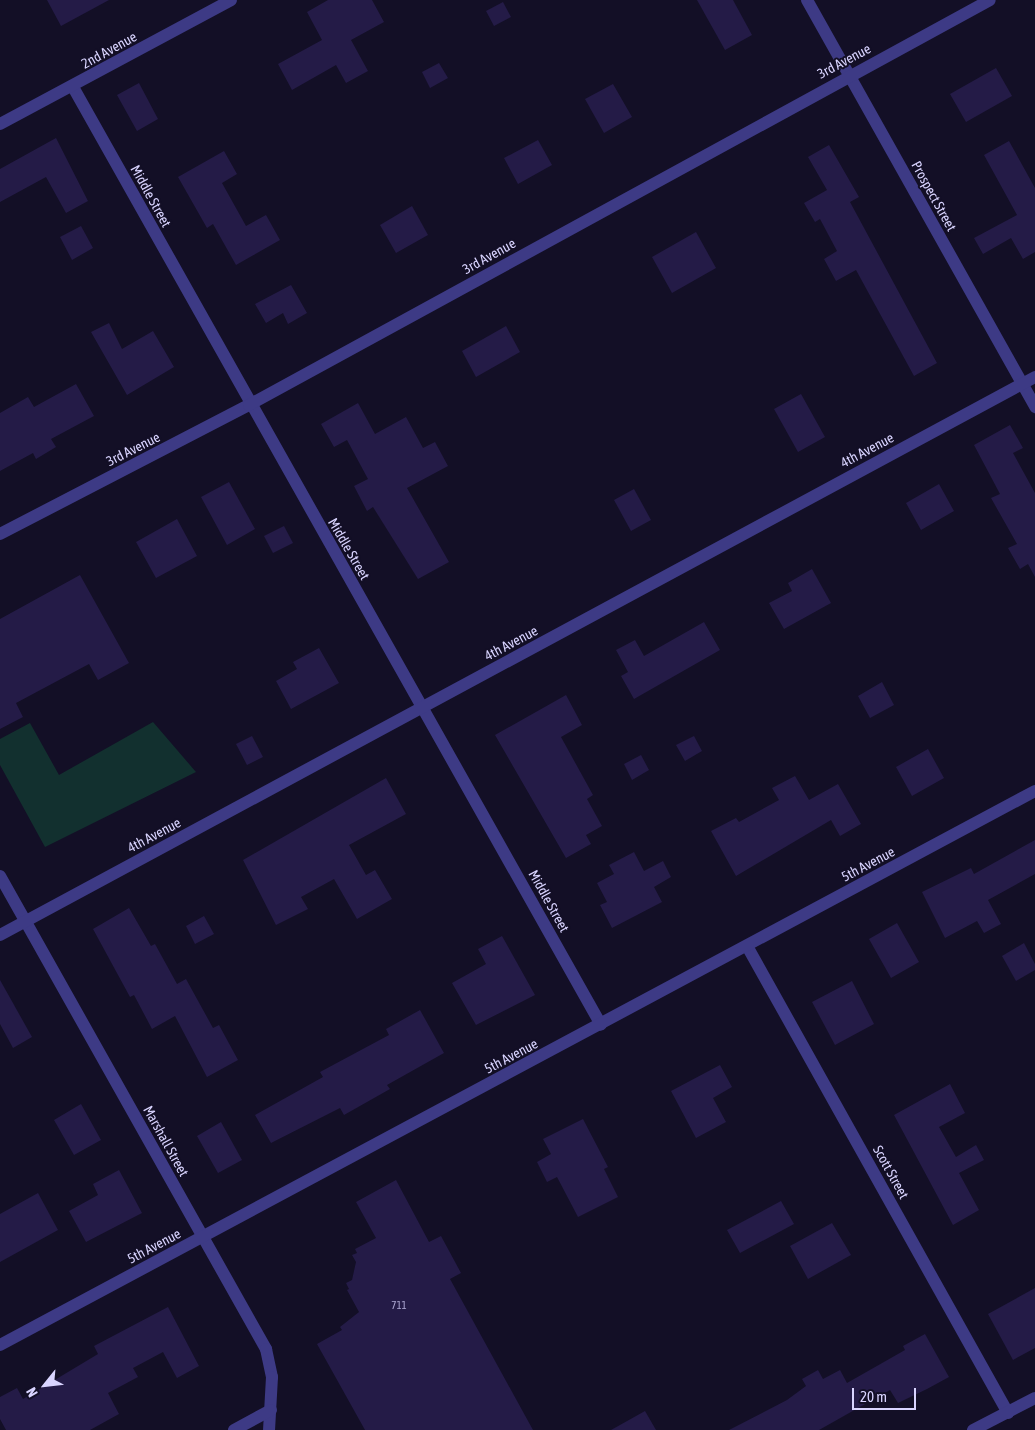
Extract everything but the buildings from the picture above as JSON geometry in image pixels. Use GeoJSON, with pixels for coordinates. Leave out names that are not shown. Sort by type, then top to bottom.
{"type":"FeatureCollection","features":[{"type":"Feature","properties":{"kind":"street","name":"2nd Avenue"},"geometry":{"type":"LineString","coordinates":[[0,124],[73,87],[231,0]]}},
{"type":"Feature","properties":{"kind":"street","name":"Prospect Street"},"geometry":{"type":"LineString","coordinates":[[807,0],[1035,407]]}},
{"type":"Feature","properties":{"kind":"street","name":"3rd Avenue"},"geometry":{"type":"LineString","coordinates":[[0,534],[249,405],[849,75],[990,0]]}},
{"type":"Feature","properties":{"kind":"street","name":"Middle Street"},"geometry":{"type":"LineString","coordinates":[[73,87],[249,405],[423,708],[601,1025]]}},
{"type":"Feature","properties":{"kind":"street","name":"4th Avenue"},"geometry":{"type":"LineString","coordinates":[[0,935],[1035,376]]}},
{"type":"Feature","properties":{"kind":"street","name":"5th Avenue"},"geometry":{"type":"LineString","coordinates":[[0,1345],[1035,791]]}},
{"type":"Feature","properties":{"kind":"street","name":"Marshall Street"},"geometry":{"type":"LineString","coordinates":[[0,876],[266,1349],[272,1377],[269,1430]]}},
{"type":"Feature","properties":{"kind":"street","name":"Scott Street"},"geometry":{"type":"LineString","coordinates":[[747,946],[1008,1413]]}},
{"type":"Feature","properties":{"kind":"street"},"geometry":{"type":"LineString","coordinates":[[973,1430],[1035,1398]]}},
{"type":"Feature","properties":{"kind":"street"},"geometry":{"type":"LineString","coordinates":[[234,1430],[271,1410]]}},
{"type":"Feature","properties":{"kind":"green space"},"geometry":{"type":"Polygon","coordinates":[[[153,722],[196,772],[45,847],[0,765],[0,739],[30,723],[59,775],[153,722]]]}}]}
